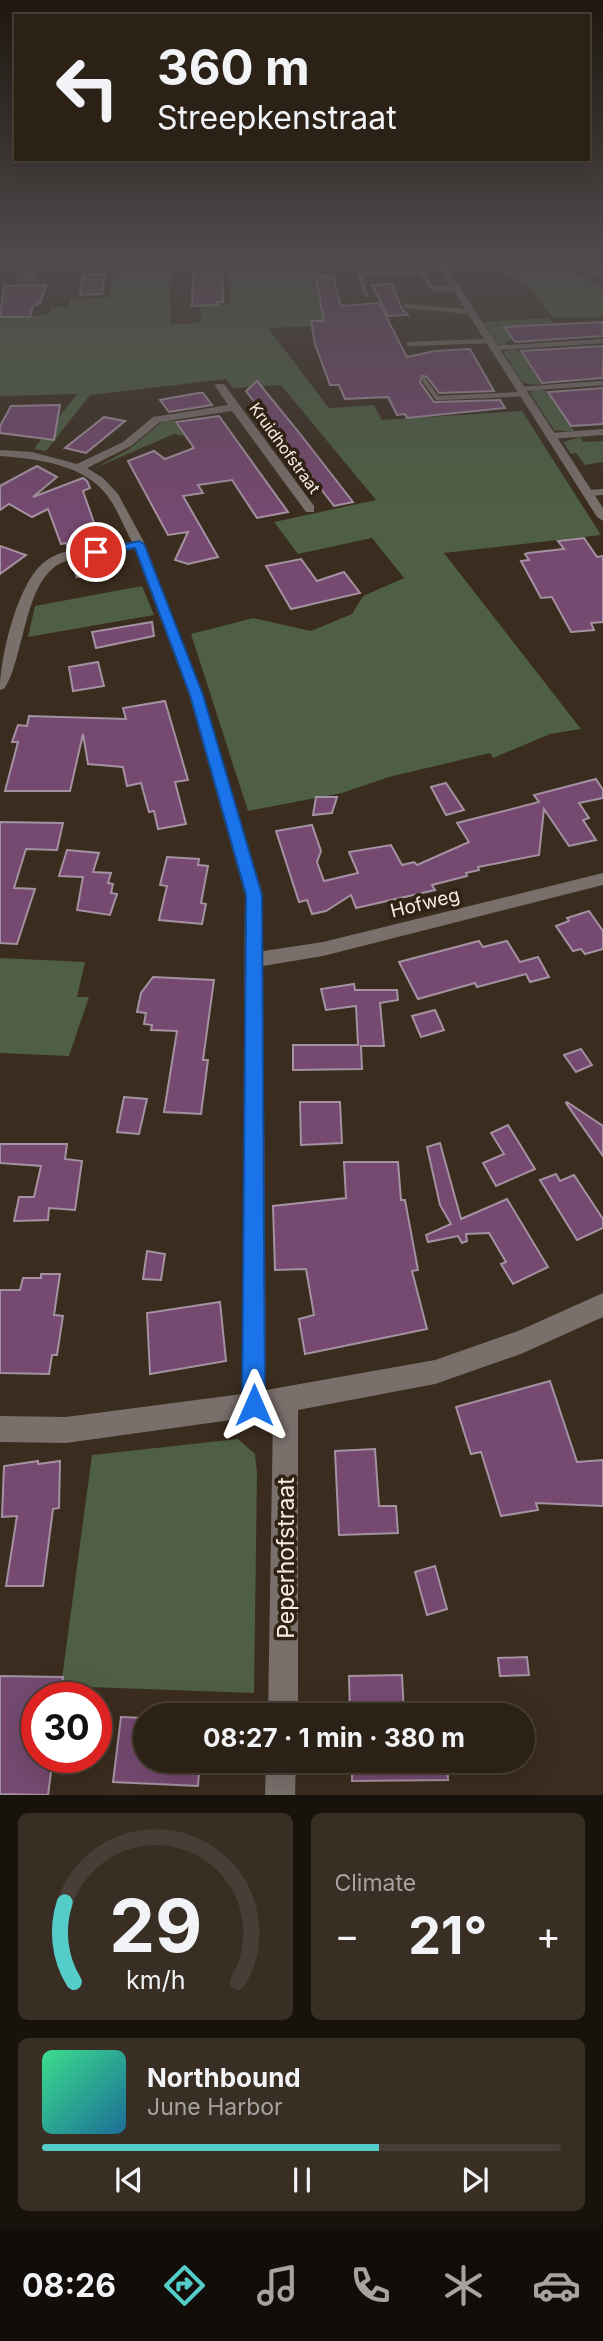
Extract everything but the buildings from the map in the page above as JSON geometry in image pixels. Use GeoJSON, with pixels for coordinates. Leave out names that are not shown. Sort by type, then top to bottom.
{"type":"FeatureCollection","features":[{"type":"Feature","properties":{"kind":"street"},"geometry":{"type":"LineString","coordinates":[[492,344],[603,517]]}},
{"type":"Feature","properties":{"kind":"street","name":"Kruidhofstraat"},"geometry":{"type":"LineString","coordinates":[[220,386],[310,509]]}},
{"type":"Feature","properties":{"kind":"street","name":"Kruidhofstraat"},"geometry":{"type":"LineString","coordinates":[[78,468],[127,444],[157,419],[235,407]]}},
{"type":"Feature","properties":{"kind":"street"},"geometry":{"type":"LineString","coordinates":[[0,453],[32,455],[78,468],[99,480],[114,496],[139,544],[196,695],[254,895],[254,1405]]}},
{"type":"Feature","properties":{"kind":"street"},"geometry":{"type":"LineString","coordinates":[[0,685],[37,575],[52,562],[74,555],[139,544]]}},
{"type":"Feature","properties":{"kind":"street","name":"Hofweg"},"geometry":{"type":"LineString","coordinates":[[255,960],[323,949],[603,879]]}},
{"type":"Feature","properties":{"kind":"street"},"geometry":{"type":"LineString","coordinates":[[0,1429],[66,1430],[286,1400],[435,1372],[521,1342],[603,1305]]}},
{"type":"Feature","properties":{"kind":"street","name":"Peperhofstraat"},"geometry":{"type":"LineString","coordinates":[[283,1703],[286,1400]]}},
{"type":"Feature","properties":{"kind":"street"},"geometry":{"type":"LineString","coordinates":[[280,1795],[281,1773]]}},
{"type":"Feature","properties":{"kind":"lane"},"geometry":{"type":"LineString","coordinates":[[409,344],[575,342]]}},
{"type":"Feature","properties":{"kind":"lane"},"geometry":{"type":"LineString","coordinates":[[424,380],[437,398],[603,383]]}},
{"type":"Feature","properties":{"kind":"lane"},"geometry":{"type":"LineString","coordinates":[[551,436],[603,432]]}},
{"type":"Feature","properties":{"kind":"lane"},"geometry":{"type":"LineString","coordinates":[[587,493],[603,492]]}},
{"type":"Feature","properties":{"kind":"green space"},"geometry":{"type":"Polygon","coordinates":[[[0,342],[278,342],[329,408],[374,405],[382,420],[522,411],[601,535],[444,553],[581,729],[550,734],[493,758],[490,753],[389,777],[342,793],[248,811],[191,634],[253,618],[311,631],[352,614],[363,596],[404,578],[372,538],[298,554],[274,522],[376,500],[281,385],[233,388],[226,379],[90,395],[46,451],[34,449],[77,394],[0,396],[0,342]]]}},
{"type":"Feature","properties":{"kind":"green space"},"geometry":{"type":"Polygon","coordinates":[[[496,342],[507,342],[506,346],[496,342]]]}},
{"type":"Feature","properties":{"kind":"green space"},"geometry":{"type":"Polygon","coordinates":[[[513,349],[521,353],[542,385],[523,383],[503,352],[513,349]]]}},
{"type":"Feature","properties":{"kind":"green space"},"geometry":{"type":"Polygon","coordinates":[[[534,390],[545,390],[575,432],[554,430],[530,393],[534,390]]]}},
{"type":"Feature","properties":{"kind":"green space"},"geometry":{"type":"Polygon","coordinates":[[[173,420],[184,436],[174,434],[95,468],[128,450],[163,421],[173,420]]]}},
{"type":"Feature","properties":{"kind":"green space"},"geometry":{"type":"Polygon","coordinates":[[[580,437],[583,442],[603,441],[603,462],[585,465],[576,453],[571,454],[563,442],[580,437]]]}},
{"type":"Feature","properties":{"kind":"green space"},"geometry":{"type":"Polygon","coordinates":[[[142,586],[154,615],[28,637],[35,606],[142,586]]]}},
{"type":"Feature","properties":{"kind":"green space"},"geometry":{"type":"Polygon","coordinates":[[[0,958],[85,962],[77,997],[89,997],[69,1056],[0,1053],[0,958]]]}},
{"type":"Feature","properties":{"kind":"green space"},"geometry":{"type":"Polygon","coordinates":[[[238,1439],[255,1454],[254,1693],[112,1688],[112,1682],[62,1682],[92,1455],[238,1439]]]}},
{"type":"Feature","properties":{"kind":"route"},"geometry":{"type":"LineString","coordinates":[[96,552],[139,544],[196,695],[254,895],[254,1405]]}}]}
